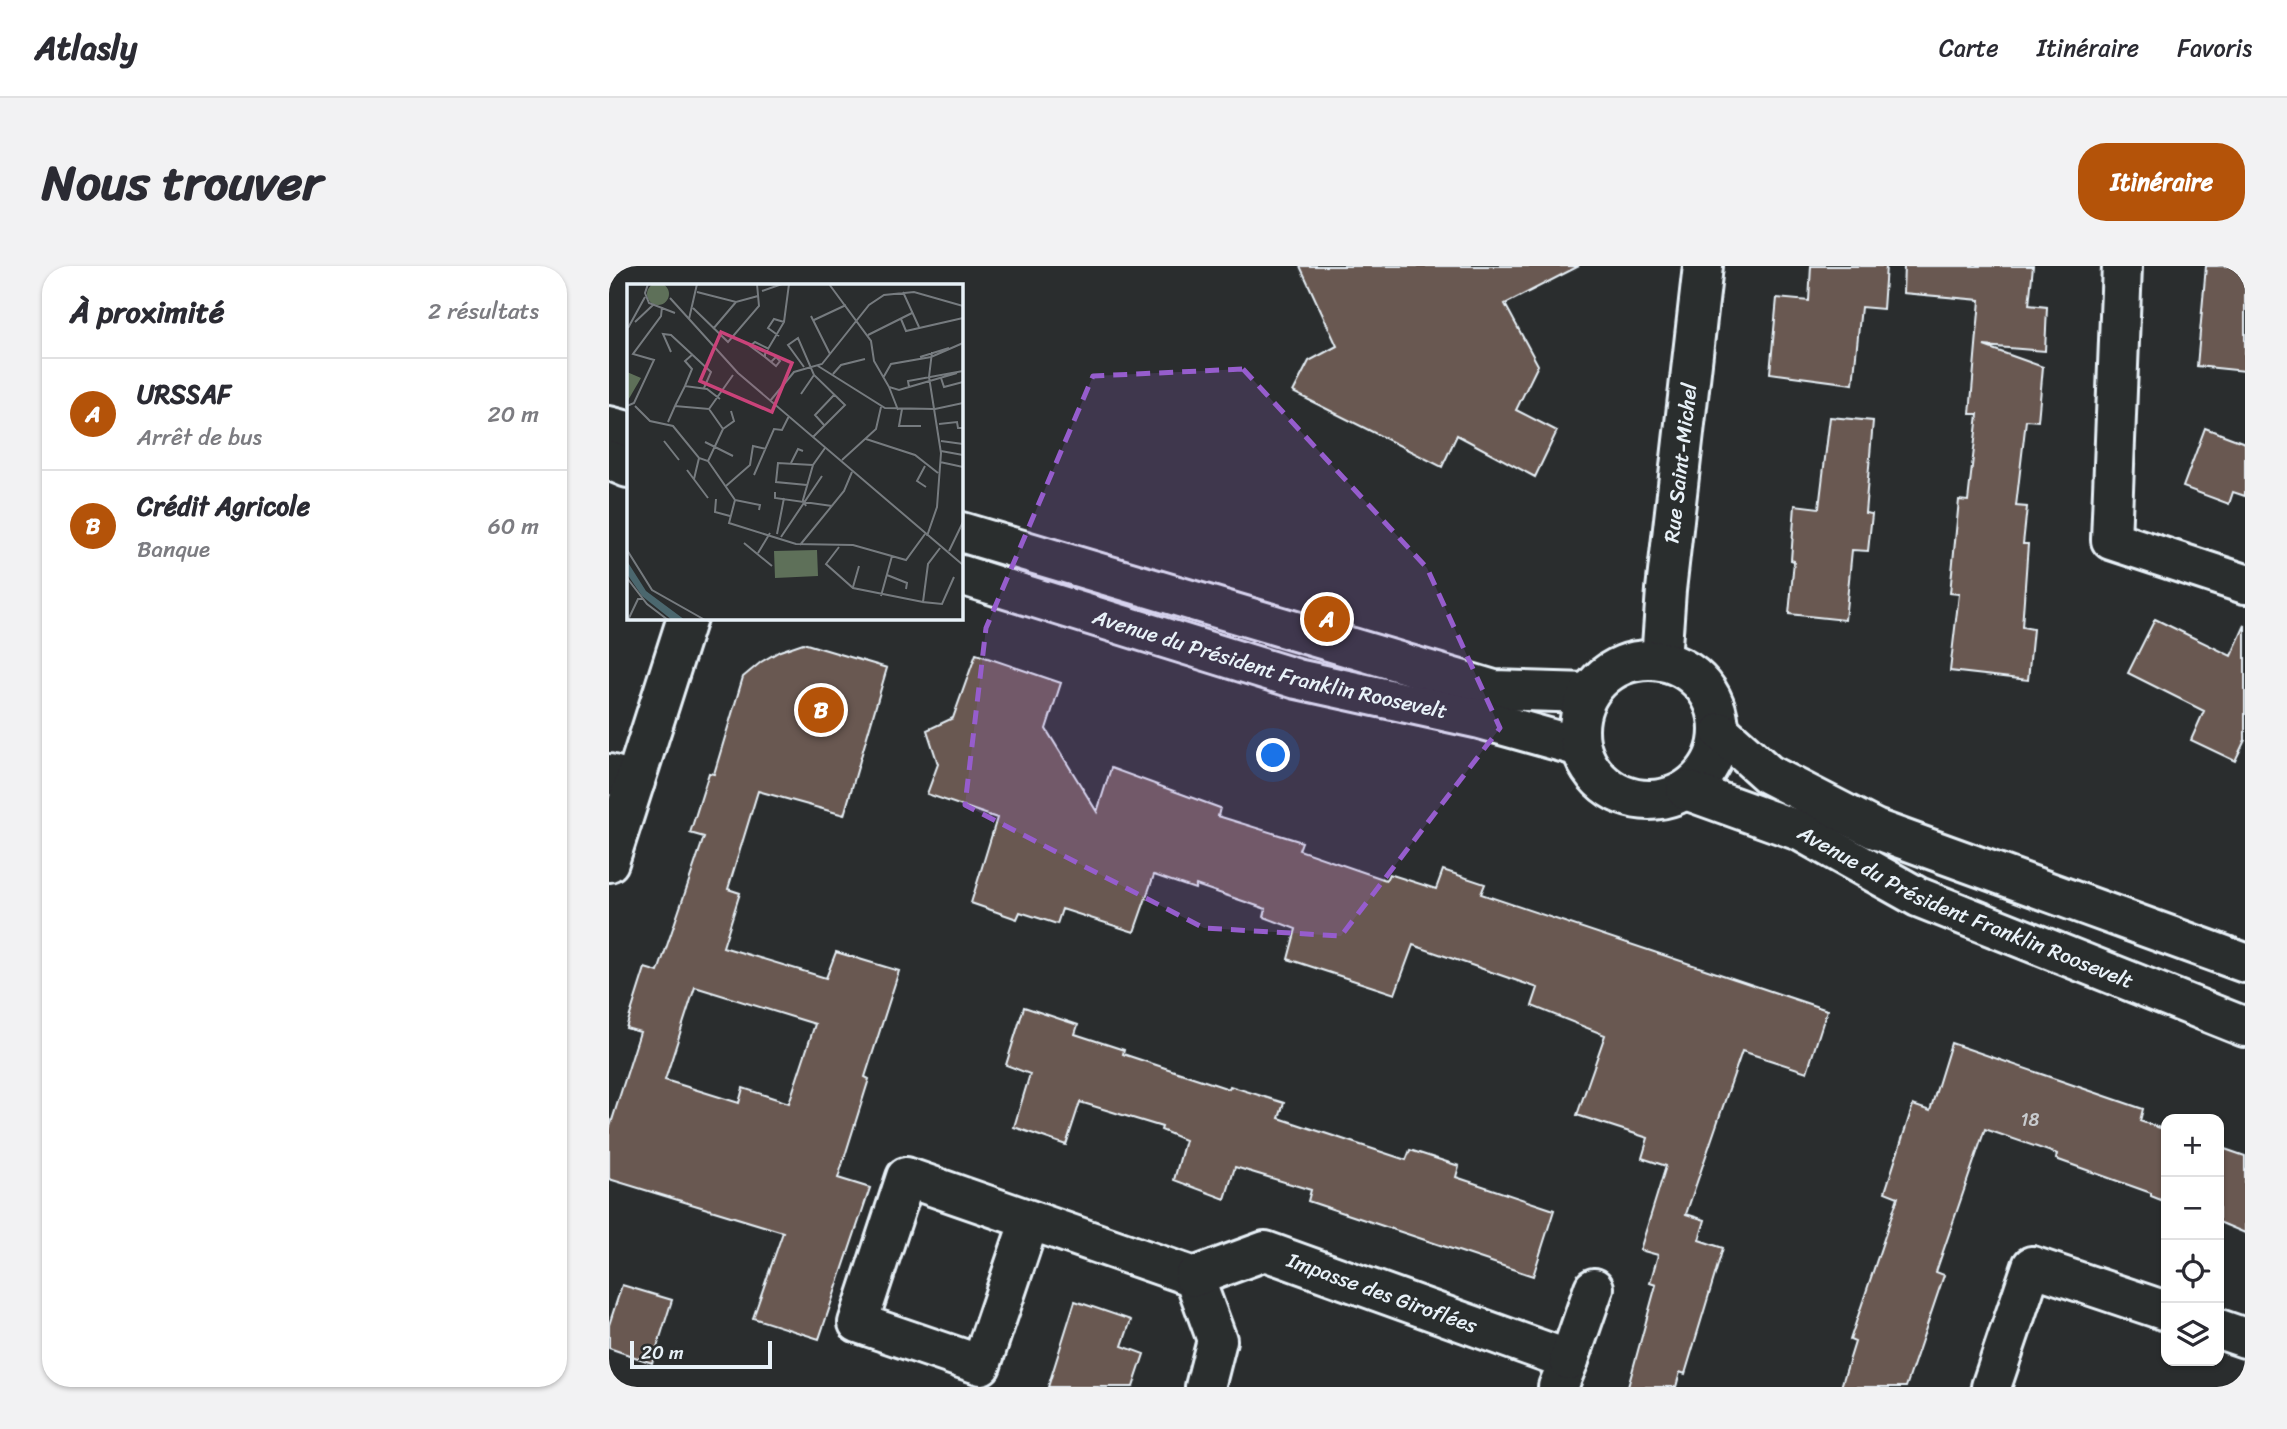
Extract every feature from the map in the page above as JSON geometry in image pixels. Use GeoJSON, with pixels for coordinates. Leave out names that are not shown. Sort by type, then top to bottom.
{"type":"FeatureCollection","features":[{"type":"Feature","properties":{"kind":"main road","name":"Rue Saint-Michel"},"geometry":{"type":"LineString","coordinates":[[1661,660],[1666,590],[1703,266]]}},
{"type":"Feature","properties":{"kind":"main road"},"geometry":{"type":"LineString","coordinates":[[2122,266],[2111,540],[2245,584]]}},
{"type":"Feature","properties":{"kind":"main road"},"geometry":{"type":"LineString","coordinates":[[609,426],[627,431]]}},
{"type":"Feature","properties":{"kind":"main road"},"geometry":{"type":"LineString","coordinates":[[609,460],[627,468]]}},
{"type":"Feature","properties":{"kind":"main road","name":"Avenue du Président Franklin Roosevelt"},"geometry":{"type":"LineString","coordinates":[[963,533],[1494,690],[1588,693]]}},
{"type":"Feature","properties":{"kind":"main road","name":"Avenue du Président Franklin Roosevelt"},"geometry":{"type":"LineString","coordinates":[[963,577],[1297,679],[1480,719],[1580,747]]}},
{"type":"Feature","properties":{"kind":"main road"},"geometry":{"type":"LineString","coordinates":[[609,862],[622,778],[691,623]]}},
{"type":"Feature","properties":{"kind":"main road"},"geometry":{"type":"LineString","coordinates":[[1661,660],[1686,669],[1706,686],[1718,709],[1721,732],[1716,755],[1704,775],[1686,790],[1661,800],[1635,799],[1610,789],[1591,771],[1580,747],[1579,719],[1588,693],[1607,672],[1633,661],[1661,660]]}},
{"type":"Feature","properties":{"kind":"main road","name":"Avenue du Président Franklin Roosevelt"},"geometry":{"type":"LineString","coordinates":[[1721,732],[1768,774],[1875,829],[2245,963]]}},
{"type":"Feature","properties":{"kind":"main road","name":"Avenue du Président Franklin Roosevelt"},"geometry":{"type":"LineString","coordinates":[[1686,790],[1800,831],[1918,897],[2245,1027]]}},
{"type":"Feature","properties":{"kind":"main road"},"geometry":{"type":"LineString","coordinates":[[1030,1220],[981,1365],[858,1323],[906,1177],[1030,1220],[1194,1277],[1217,1340],[1205,1387]]}},
{"type":"Feature","properties":{"kind":"main road","name":"Impasse des Giroflées"},"geometry":{"type":"LineString","coordinates":[[1194,1277],[1265,1251],[1564,1373],[1594,1288]]}},
{"type":"Feature","properties":{"kind":"main road"},"geometry":{"type":"LineString","coordinates":[[1991,1387],[2032,1266],[2161,1309]]}},
{"type":"Feature","properties":{"kind":"main road"},"geometry":{"type":"LineString","coordinates":[[2224,1331],[2245,1338]]}},
{"type":"Feature","properties":{"kind":"highlighted area"},"geometry":{"type":"Polygon","coordinates":[[[1243,369],[1427,568],[1500,728],[1341,936],[1204,928],[965,805],[986,628],[1093,376],[1243,369]]]}},
{"type":"Feature","properties":{"kind":"building"},"geometry":{"type":"Polygon","coordinates":[[[1300,266],[1579,266],[1505,304],[1538,365],[1516,410],[1557,431],[1535,477],[1457,435],[1442,467],[1293,392],[1309,361],[1337,346],[1300,266]]]}},
{"type":"Feature","properties":{"kind":"building"},"geometry":{"type":"Polygon","coordinates":[[[1811,266],[1886,266],[1883,309],[1861,307],[1853,384],[1770,373],[1777,298],[1809,301],[1811,266]]]}},
{"type":"Feature","properties":{"kind":"building"},"geometry":{"type":"Polygon","coordinates":[[[1904,266],[2033,266],[2029,305],[2047,307],[2045,351],[1984,346],[2043,367],[2038,421],[2026,420],[2016,506],[2027,507],[2023,544],[2028,544],[2022,627],[2033,629],[2028,680],[1950,671],[1959,594],[1950,593],[1959,500],[1968,501],[1978,414],[1970,414],[1980,300],[1903,293],[1904,266]]]}},
{"type":"Feature","properties":{"kind":"building"},"geometry":{"type":"Polygon","coordinates":[[[2206,266],[2245,266],[2245,371],[2197,366],[2206,266]]]}},
{"type":"Feature","properties":{"kind":"building"},"geometry":{"type":"Polygon","coordinates":[[[1830,417],[1873,421],[1865,513],[1872,514],[1868,551],[1852,550],[1845,620],[1789,614],[1795,505],[1819,508],[1830,417]]]}},
{"type":"Feature","properties":{"kind":"building"},"geometry":{"type":"Polygon","coordinates":[[[2205,428],[2245,443],[2245,496],[2233,492],[2229,504],[2183,487],[2205,428]]]}},
{"type":"Feature","properties":{"kind":"building"},"geometry":{"type":"Polygon","coordinates":[[[2155,619],[2231,656],[2245,625],[2245,740],[2235,761],[2191,740],[2204,711],[2128,673],[2155,619]]]}},
{"type":"Feature","properties":{"kind":"building"},"geometry":{"type":"Polygon","coordinates":[[[803,643],[887,668],[844,815],[758,791],[728,889],[740,893],[723,947],[826,978],[836,952],[899,971],[865,1077],[869,1079],[838,1178],[870,1188],[819,1339],[753,1318],[783,1232],[609,1179],[609,1130],[640,1032],[626,1028],[645,968],[658,972],[704,837],[690,833],[709,773],[714,774],[743,677],[780,651],[803,643]],[[695,987],[665,1080],[739,1103],[743,1088],[789,1103],[815,1024],[695,987]]]}},
{"type":"Feature","properties":{"kind":"building"},"geometry":{"type":"Polygon","coordinates":[[[976,654],[1061,683],[1046,729],[1097,812],[1111,768],[1220,808],[1218,816],[1302,842],[1299,850],[1386,880],[1389,874],[1436,889],[1443,870],[1485,884],[1481,894],[1827,1010],[1807,1072],[1742,1051],[1686,1214],[1705,1220],[1699,1240],[1723,1248],[1685,1374],[1680,1372],[1676,1387],[1628,1387],[1656,1285],[1650,1283],[1658,1255],[1640,1250],[1666,1166],[1642,1158],[1648,1138],[1577,1115],[1605,1035],[1532,1006],[1538,988],[1413,945],[1395,994],[1288,959],[1296,929],[1264,917],[1266,909],[1196,885],[1195,889],[1154,875],[1134,932],[1062,909],[1057,924],[1020,912],[1017,919],[971,903],[997,818],[927,794],[938,764],[927,730],[953,718],[976,654]]]}},
{"type":"Feature","properties":{"kind":"building"},"geometry":{"type":"Polygon","coordinates":[[[1024,1007],[1078,1025],[1075,1034],[1124,1050],[1123,1054],[1229,1089],[1230,1086],[1284,1103],[1279,1118],[1406,1160],[1410,1150],[1459,1166],[1456,1177],[1554,1210],[1533,1276],[1308,1201],[1311,1190],[1235,1167],[1225,1199],[1174,1180],[1185,1140],[1161,1130],[1162,1127],[1080,1102],[1066,1145],[1014,1127],[1030,1074],[1006,1065],[1024,1007]]]}},
{"type":"Feature","properties":{"kind":"building"},"geometry":{"type":"Polygon","coordinates":[[[1951,1043],[2143,1109],[2140,1121],[2161,1128],[2161,1200],[2151,1196],[2151,1193],[2056,1159],[2057,1154],[1985,1129],[1936,1272],[1944,1275],[1906,1387],[1841,1387],[1855,1342],[1850,1340],[1898,1197],[1885,1192],[1913,1105],[1930,1111],[1951,1043]]]}},
{"type":"Feature","properties":{"kind":"building"},"geometry":{"type":"Polygon","coordinates":[[[2224,1149],[2245,1156],[2245,1233],[2224,1224],[2224,1149]]]}},
{"type":"Feature","properties":{"kind":"building"},"geometry":{"type":"Polygon","coordinates":[[[622,1285],[672,1300],[652,1363],[609,1348],[609,1325],[622,1285]]]}},
{"type":"Feature","properties":{"kind":"building"},"geometry":{"type":"Polygon","coordinates":[[[1075,1301],[1131,1320],[1122,1346],[1144,1354],[1133,1387],[1048,1387],[1075,1301]]]}},
{"type":"Feature","properties":{"kind":"place","name":"URSSAF"},"geometry":{"type":"Point","coordinates":[1327,619]}},
{"type":"Feature","properties":{"kind":"place","name":"Crédit Agricole"},"geometry":{"type":"Point","coordinates":[821,710]}}]}
